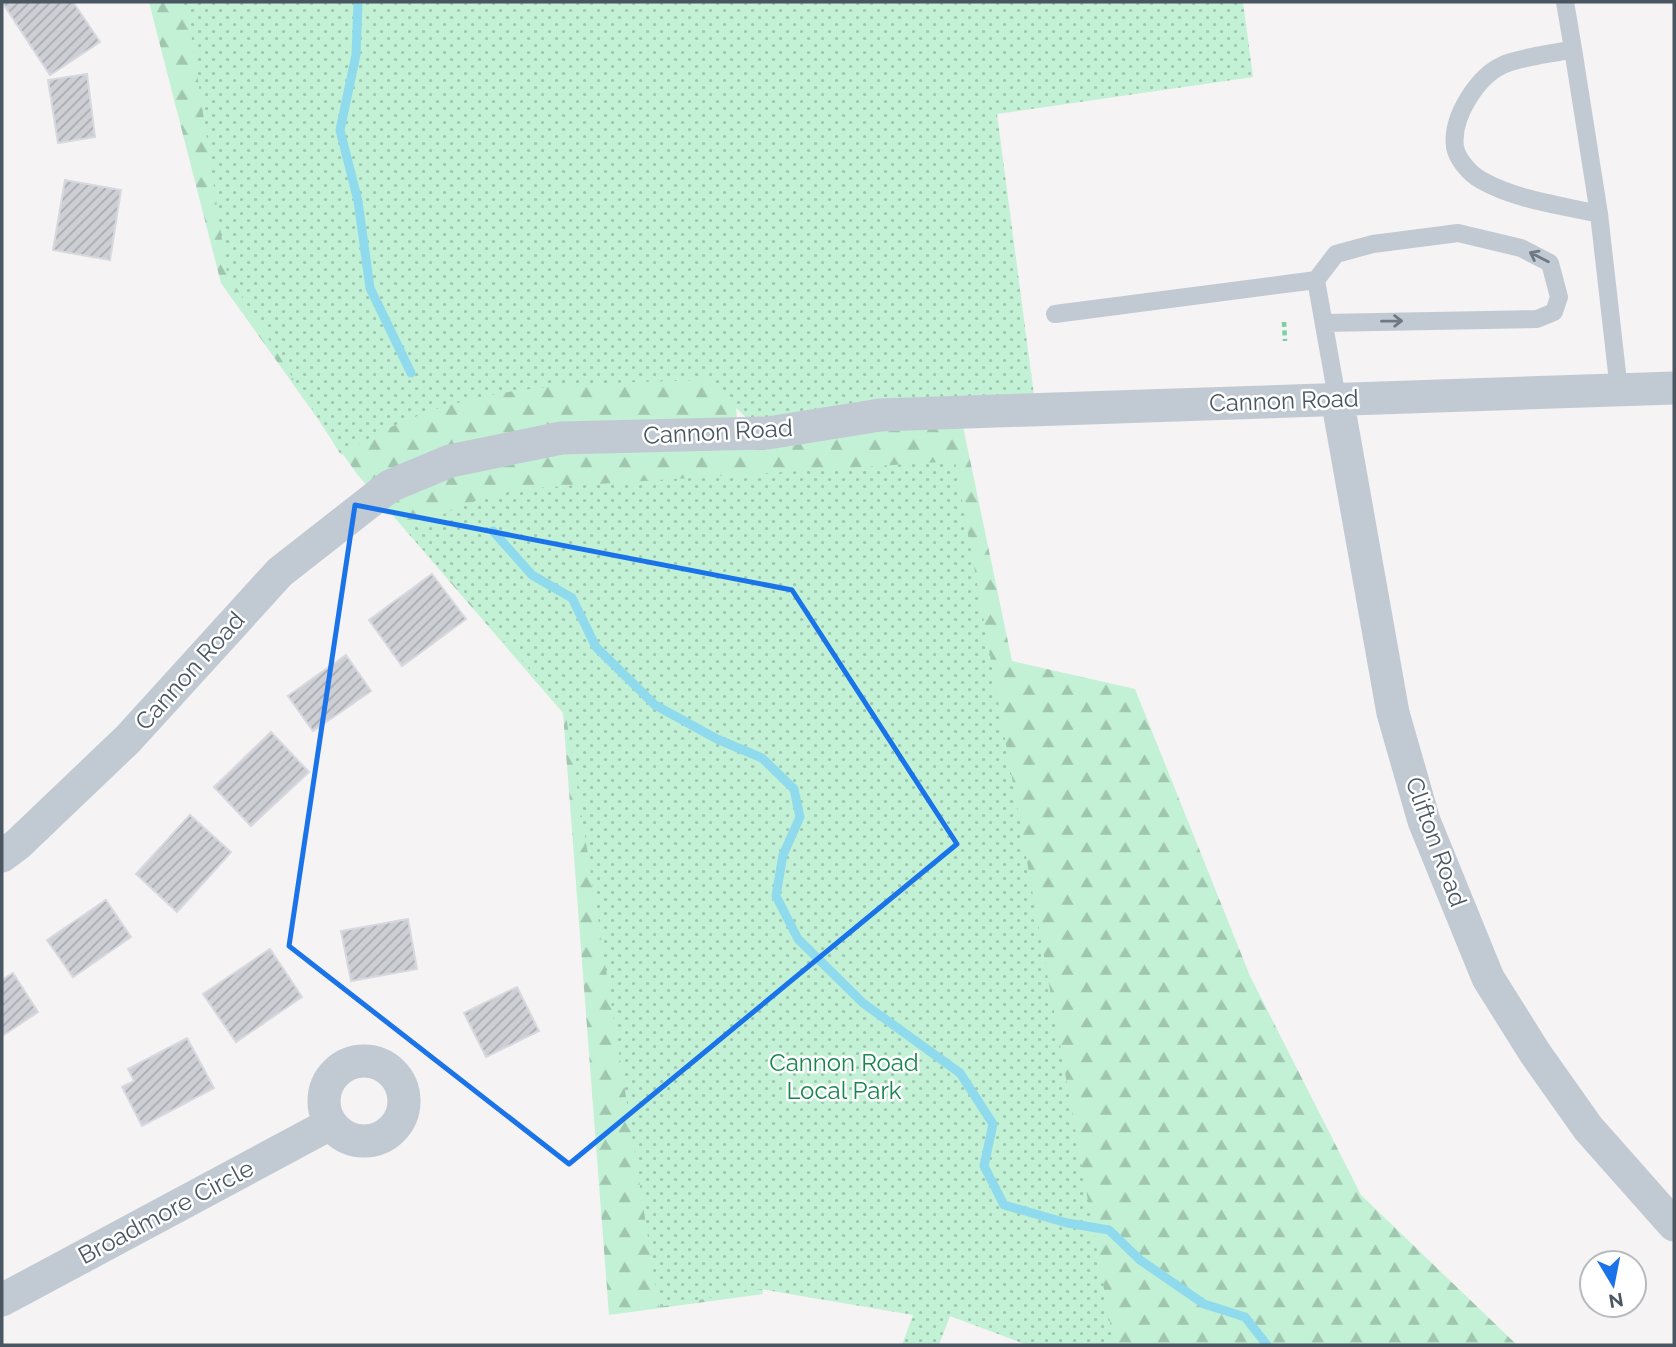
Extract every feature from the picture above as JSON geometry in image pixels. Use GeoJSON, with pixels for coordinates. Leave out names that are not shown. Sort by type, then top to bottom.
{"type":"FeatureCollection","features":[{"type":"Feature","properties":{"kind":"street","name":"Cannon Road"},"geometry":{"type":"LineString","coordinates":[[2,856],[128,739],[281,572],[390,486],[450,461],[561,438],[768,433],[880,415],[1674,388]]}},
{"type":"Feature","properties":{"kind":"street","name":"Clifton Road"},"geometry":{"type":"LineString","coordinates":[[1337,398],[1393,713],[1424,821],[1434,846],[1488,978],[1535,1053],[1588,1128],[1674,1225]]}},
{"type":"Feature","properties":{"kind":"street","name":"Broadmore Circle"},"geometry":{"type":"LineString","coordinates":[[2,1300],[330,1124]]}},
{"type":"Feature","properties":{"kind":"lane"},"geometry":{"type":"LineString","coordinates":[[1566,2],[1599,214],[1619,390]]}},
{"type":"Feature","properties":{"kind":"lane"},"geometry":{"type":"LineString","coordinates":[[1573,49],[1505,64],[1479,82],[1463,108],[1455,147],[1464,165],[1479,179],[1514,195],[1599,214]]}},
{"type":"Feature","properties":{"kind":"lane"},"geometry":{"type":"LineString","coordinates":[[1055,314],[1316,280],[1336,254],[1373,244],[1458,233],[1521,248],[1550,263],[1559,298],[1554,312],[1537,319],[1324,323]]}},
{"type":"Feature","properties":{"kind":"lane"},"geometry":{"type":"LineString","coordinates":[[1316,280],[1337,398]]}},
{"type":"Feature","properties":{"kind":"path"},"geometry":{"type":"LineString","coordinates":[[1284,322],[1286,341]]}},
{"type":"Feature","properties":{"kind":"highlighted area"},"geometry":{"type":"Polygon","coordinates":[[[355,505],[792,590],[957,844],[569,1164],[289,946],[355,505]]]}},
{"type":"Feature","properties":{"kind":"green space"},"geometry":{"type":"Polygon","coordinates":[[[149,2],[696,2],[737,418],[960,412],[1012,661],[1135,689],[1250,976],[1361,1195],[1517,1345],[1032,1345],[745,1136],[763,1294],[609,1315],[563,713],[357,474],[221,283],[149,2]]]}},
{"type":"Feature","properties":{"kind":"green space"},"geometry":{"type":"Polygon","coordinates":[[[182,2],[1243,2],[1253,77],[997,114],[1035,403],[755,426],[707,380],[563,386],[518,390],[429,412],[385,430],[341,455],[227,273],[188,13],[182,2]]]}},
{"type":"Feature","properties":{"kind":"green space","name":"Cannon Road Local Park"},"geometry":{"type":"Polygon","coordinates":[[[955,461],[1114,1345],[1027,1345],[950,1316],[939,1345],[902,1345],[913,1315],[761,1289],[659,1307],[565,709],[406,531],[468,503],[519,489],[955,461]]]}},
{"type":"Feature","properties":{"kind":"building"},"geometry":{"type":"Polygon","coordinates":[[[2,2],[73,2],[100,42],[50,75],[2,2]]]}},
{"type":"Feature","properties":{"kind":"building"},"geometry":{"type":"Polygon","coordinates":[[[87,74],[95,137],[58,143],[48,80],[87,74]]]}},
{"type":"Feature","properties":{"kind":"building"},"geometry":{"type":"Polygon","coordinates":[[[65,180],[121,190],[110,260],[53,250],[65,180]]]}},
{"type":"Feature","properties":{"kind":"building"},"geometry":{"type":"Polygon","coordinates":[[[432,574],[466,619],[402,666],[369,620],[432,574]]]}},
{"type":"Feature","properties":{"kind":"building"},"geometry":{"type":"Polygon","coordinates":[[[346,655],[371,691],[313,731],[288,696],[346,655]]]}},
{"type":"Feature","properties":{"kind":"building"},"geometry":{"type":"Polygon","coordinates":[[[271,732],[309,772],[251,826],[214,787],[271,732]]]}},
{"type":"Feature","properties":{"kind":"building"},"geometry":{"type":"Polygon","coordinates":[[[190,815],[231,852],[177,912],[136,874],[190,815]]]}},
{"type":"Feature","properties":{"kind":"building"},"geometry":{"type":"Polygon","coordinates":[[[106,900],[131,937],[73,977],[47,940],[106,900]]]}},
{"type":"Feature","properties":{"kind":"building"},"geometry":{"type":"Polygon","coordinates":[[[408,919],[417,969],[351,981],[341,931],[408,919]]]}},
{"type":"Feature","properties":{"kind":"building"},"geometry":{"type":"Polygon","coordinates":[[[270,949],[302,997],[236,1042],[203,994],[270,949]]]}},
{"type":"Feature","properties":{"kind":"building"},"geometry":{"type":"Polygon","coordinates":[[[13,973],[38,1012],[2,1036],[2,980],[13,973]]]}},
{"type":"Feature","properties":{"kind":"building"},"geometry":{"type":"Polygon","coordinates":[[[517,987],[539,1031],[486,1057],[464,1013],[517,987]]]}},
{"type":"Feature","properties":{"kind":"building"},"geometry":{"type":"Polygon","coordinates":[[[187,1038],[214,1088],[142,1126],[122,1087],[134,1081],[128,1069],[187,1038]]]}},
{"type":"Feature","properties":{"kind":"waterway"},"geometry":{"type":"LineString","coordinates":[[358,2],[356,55],[340,130],[358,201],[370,288],[411,373]]}},
{"type":"Feature","properties":{"kind":"waterway"},"geometry":{"type":"LineString","coordinates":[[493,531],[532,575],[572,598],[596,647],[655,705],[717,739],[762,758],[794,789],[800,817],[783,855],[776,896],[798,939],[863,1003],[960,1073],[993,1124],[984,1166],[1004,1205],[1067,1223],[1109,1230],[1140,1260],[1204,1304],[1245,1317],[1267,1345]]}}]}
